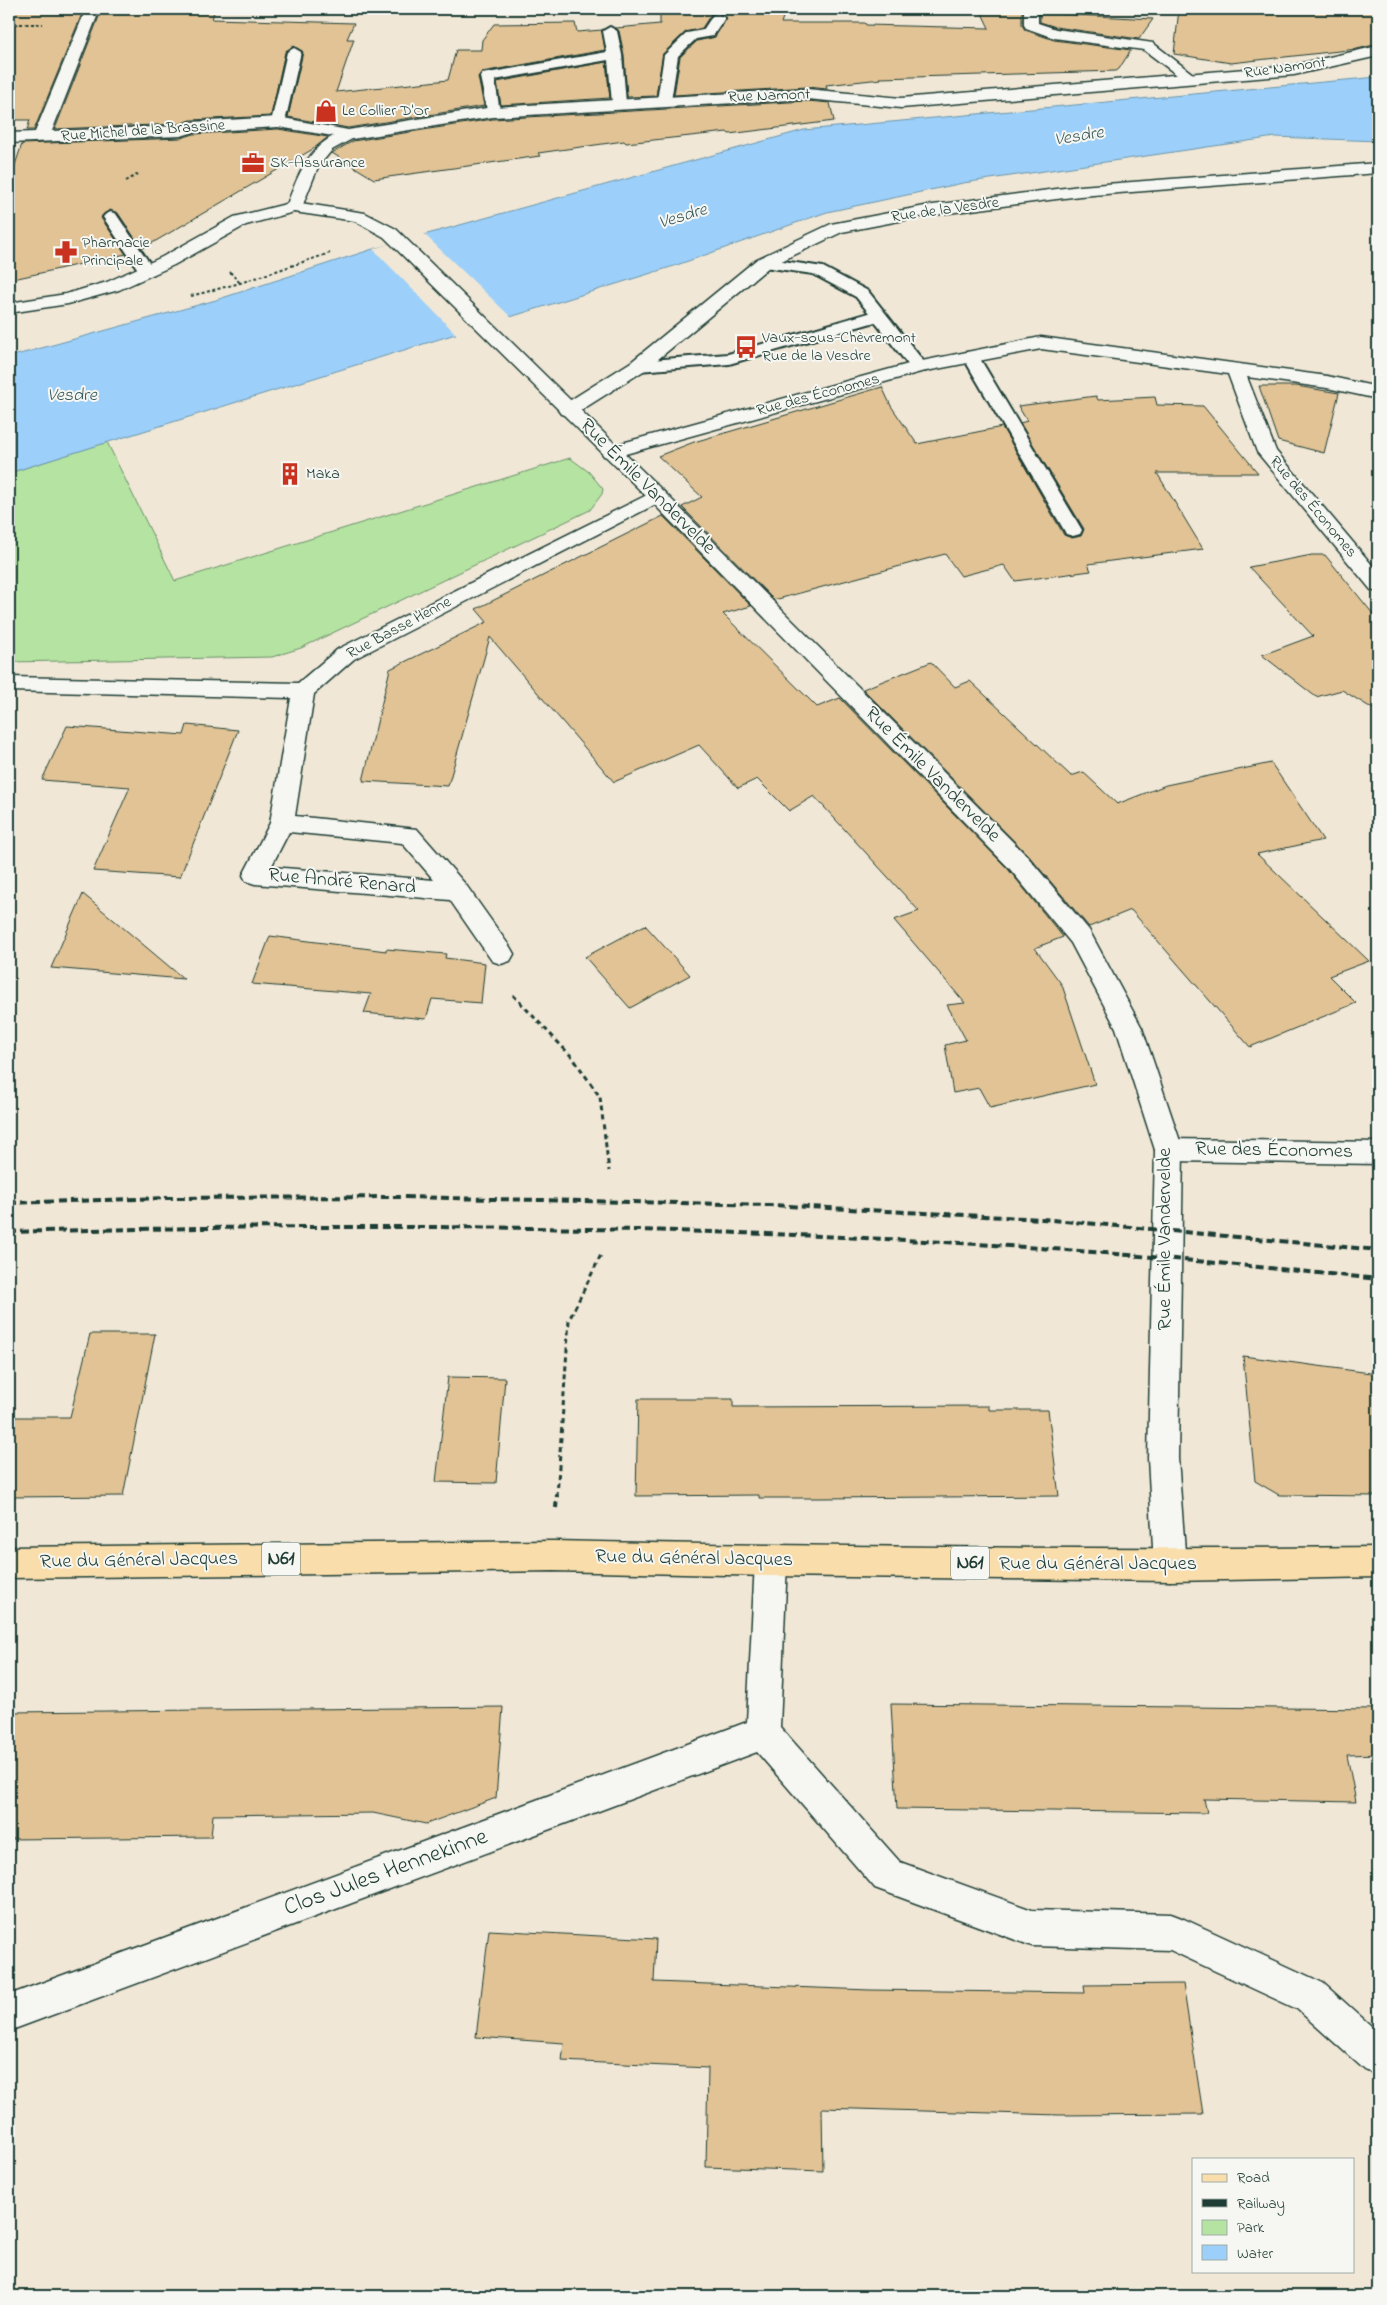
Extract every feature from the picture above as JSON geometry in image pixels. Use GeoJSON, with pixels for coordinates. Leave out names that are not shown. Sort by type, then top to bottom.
{"type":"FeatureCollection","features":[{"type":"Feature","properties":{"kind":"main road","name":"Rue du Général Jacques"},"geometry":{"type":"LineString","coordinates":[[9,1562],[552,1556],[771,1561],[1170,1565],[1378,1562]]}},
{"type":"Feature","properties":{"kind":"street"},"geometry":{"type":"LineString","coordinates":[[41,138],[93,9]]}},
{"type":"Feature","properties":{"kind":"street"},"geometry":{"type":"LineString","coordinates":[[1031,9],[1031,25],[1054,33],[1148,46],[1190,78]]}},
{"type":"Feature","properties":{"kind":"street","name":"Rue Namont"},"geometry":{"type":"LineString","coordinates":[[348,135],[493,112],[664,101],[807,94],[900,103],[1294,70],[1378,51]]}},
{"type":"Feature","properties":{"kind":"street","name":"Rue Michel de la Brassine"},"geometry":{"type":"LineString","coordinates":[[9,138],[181,131],[191,127],[278,122],[348,135]]}},
{"type":"Feature","properties":{"kind":"street"},"geometry":{"type":"LineString","coordinates":[[9,308],[68,299],[113,286],[147,272],[240,221],[294,207],[310,166],[326,148],[348,135]]}},
{"type":"Feature","properties":{"kind":"street","name":"Rue de la Vesdre"},"geometry":{"type":"LineString","coordinates":[[568,410],[638,366],[763,263],[837,228],[925,211],[1080,191],[1378,168]]}},
{"type":"Feature","properties":{"kind":"street","name":"Rue Émile Vandervelde"},"geometry":{"type":"LineString","coordinates":[[294,207],[359,217],[394,237],[657,496],[1018,862],[1080,937],[1129,1028],[1169,1150],[1163,1458],[1170,1565]]}},
{"type":"Feature","properties":{"kind":"street","name":"Rue des Économes"},"geometry":{"type":"LineString","coordinates":[[611,452],[920,367],[1041,342],[1327,382],[1378,393]]}},
{"type":"Feature","properties":{"kind":"street","name":"Rue des Économes"},"geometry":{"type":"LineString","coordinates":[[1235,369],[1267,452],[1378,585]]}},
{"type":"Feature","properties":{"kind":"street","name":"Rue Basse Henne"},"geometry":{"type":"LineString","coordinates":[[302,690],[346,654],[657,496]]}},
{"type":"Feature","properties":{"kind":"street"},"geometry":{"type":"LineString","coordinates":[[9,684],[302,690]]}},
{"type":"Feature","properties":{"kind":"street","name":"Rue André Renard"},"geometry":{"type":"LineString","coordinates":[[302,690],[282,823],[255,875],[457,892]]}},
{"type":"Feature","properties":{"kind":"street","name":"Rue André Renard"},"geometry":{"type":"LineString","coordinates":[[282,823],[409,835],[457,892],[502,954]]}},
{"type":"Feature","properties":{"kind":"street","name":"Rue des Économes"},"geometry":{"type":"LineString","coordinates":[[1169,1150],[1378,1153]]}},
{"type":"Feature","properties":{"kind":"street"},"geometry":{"type":"LineString","coordinates":[[771,1561],[763,1733],[888,1875],[1032,1928],[1171,1932],[1310,1996],[1378,2057]]}},
{"type":"Feature","properties":{"kind":"street","name":"Clos Jules Hennekinne"},"geometry":{"type":"LineString","coordinates":[[9,2013],[763,1733]]}},
{"type":"Feature","properties":{"kind":"lane"},"geometry":{"type":"LineString","coordinates":[[664,101],[671,55],[692,36],[708,33],[718,18]]}},
{"type":"Feature","properties":{"kind":"lane"},"geometry":{"type":"LineString","coordinates":[[610,31],[616,55],[619,104]]}},
{"type":"Feature","properties":{"kind":"lane"},"geometry":{"type":"LineString","coordinates":[[278,122],[294,52]]}},
{"type":"Feature","properties":{"kind":"lane"},"geometry":{"type":"LineString","coordinates":[[493,112],[487,77],[616,55]]}},
{"type":"Feature","properties":{"kind":"lane"},"geometry":{"type":"LineString","coordinates":[[111,217],[147,272]]}},
{"type":"Feature","properties":{"kind":"lane"},"geometry":{"type":"LineString","coordinates":[[763,263],[817,270],[862,294],[920,367]]}},
{"type":"Feature","properties":{"kind":"lane"},"geometry":{"type":"LineString","coordinates":[[638,366],[729,359],[878,316]]}},
{"type":"Feature","properties":{"kind":"lane"},"geometry":{"type":"LineString","coordinates":[[972,357],[1073,530]]}},
{"type":"Feature","properties":{"kind":"path"},"geometry":{"type":"LineString","coordinates":[[183,299],[394,237]]}},
{"type":"Feature","properties":{"kind":"path"},"geometry":{"type":"LineString","coordinates":[[502,954],[490,971],[573,1058],[600,1097],[609,1171]]}},
{"type":"Feature","properties":{"kind":"path"},"geometry":{"type":"LineString","coordinates":[[552,1556],[569,1320],[602,1253]]}},
{"type":"Feature","properties":{"kind":"green space"},"geometry":{"type":"Polygon","coordinates":[[[107,442],[175,581],[570,458],[589,472],[603,489],[602,494],[590,510],[301,648],[272,657],[9,662],[9,473],[107,442]]]}},
{"type":"Feature","properties":{"kind":"water","name":"Vesdre"},"geometry":{"type":"Polygon","coordinates":[[[1378,77],[1378,141],[1275,137],[963,183],[827,212],[674,266],[9,473],[9,357],[216,300],[373,249],[804,130],[1378,77]]]}},
{"type":"Feature","properties":{"kind":"pier"},"geometry":{"type":"Polygon","coordinates":[[[423,233],[513,319],[458,336],[373,249],[423,233]]]}},
{"type":"Feature","properties":{"kind":"building"},"geometry":{"type":"Polygon","coordinates":[[[9,9],[84,9],[34,130],[27,130],[30,120],[9,120],[9,9]]]}},
{"type":"Feature","properties":{"kind":"building"},"geometry":{"type":"Polygon","coordinates":[[[102,9],[215,9],[212,19],[354,23],[347,39],[354,39],[336,92],[448,80],[456,50],[481,50],[482,40],[494,24],[575,23],[577,32],[602,30],[605,50],[482,72],[478,77],[484,106],[348,128],[288,117],[303,52],[293,46],[285,52],[271,116],[191,120],[179,124],[55,129],[102,9]]]}},
{"type":"Feature","properties":{"kind":"building"},"geometry":{"type":"Polygon","coordinates":[[[660,9],[786,9],[781,23],[865,23],[866,25],[989,28],[980,9],[1022,9],[1022,25],[1025,30],[1054,40],[1131,50],[1116,71],[880,78],[826,85],[827,89],[807,87],[674,95],[680,57],[697,41],[715,37],[727,18],[718,12],[711,14],[702,28],[686,32],[663,54],[656,96],[627,97],[624,55],[619,31],[616,28],[660,24],[660,9]]]}},
{"type":"Feature","properties":{"kind":"building"},"geometry":{"type":"Polygon","coordinates":[[[1040,9],[1060,9],[1058,14],[1153,19],[1139,39],[1056,27],[1040,22],[1040,9]]]}},
{"type":"Feature","properties":{"kind":"building"},"geometry":{"type":"Polygon","coordinates":[[[1179,9],[1378,9],[1378,44],[1357,49],[1231,63],[1174,54],[1179,9]]]}},
{"type":"Feature","properties":{"kind":"building"},"geometry":{"type":"Polygon","coordinates":[[[606,62],[610,98],[501,105],[497,82],[606,62]]]}},
{"type":"Feature","properties":{"kind":"building"},"geometry":{"type":"Polygon","coordinates":[[[807,101],[830,103],[834,121],[729,134],[727,132],[626,143],[624,141],[538,153],[540,156],[374,179],[332,153],[353,141],[493,119],[807,101]]]}},
{"type":"Feature","properties":{"kind":"building"},"geometry":{"type":"Polygon","coordinates":[[[278,129],[328,137],[313,149],[142,249],[118,213],[110,210],[101,218],[126,254],[9,280],[9,183],[22,144],[181,138],[194,134],[278,129]]]}},
{"type":"Feature","properties":{"kind":"building"},"geometry":{"type":"Polygon","coordinates":[[[1259,386],[1296,386],[1339,393],[1324,453],[1278,441],[1259,386]]]}},
{"type":"Feature","properties":{"kind":"building"},"geometry":{"type":"Polygon","coordinates":[[[882,387],[891,406],[917,444],[1002,427],[1064,535],[1072,538],[1081,536],[1084,529],[1020,423],[1027,421],[1018,406],[1096,396],[1098,400],[1155,397],[1157,405],[1203,406],[1258,473],[1157,473],[1203,549],[1088,564],[1091,571],[1015,581],[1004,565],[961,576],[945,554],[774,600],[682,507],[702,497],[658,456],[694,442],[882,387]]]}},
{"type":"Feature","properties":{"kind":"building"},"geometry":{"type":"Polygon","coordinates":[[[663,516],[751,606],[723,614],[817,707],[840,698],[1008,869],[1063,937],[1035,948],[1062,985],[1095,1084],[990,1108],[979,1088],[953,1093],[945,1045],[966,1040],[947,1005],[965,1003],[894,920],[919,911],[814,796],[789,811],[757,779],[738,788],[699,745],[614,782],[490,637],[448,786],[363,781],[390,669],[487,622],[476,609],[663,516]]]}},
{"type":"Feature","properties":{"kind":"building"},"geometry":{"type":"Polygon","coordinates":[[[1312,555],[1325,555],[1378,620],[1378,712],[1342,690],[1316,697],[1262,655],[1313,636],[1249,567],[1312,555]]]}},
{"type":"Feature","properties":{"kind":"building"},"geometry":{"type":"Polygon","coordinates":[[[931,662],[955,687],[970,681],[1071,776],[1083,772],[1117,804],[1166,785],[1271,763],[1323,840],[1257,854],[1369,961],[1329,976],[1356,1003],[1250,1047],[1131,910],[1089,927],[1028,855],[863,689],[931,662]]]}},
{"type":"Feature","properties":{"kind":"building"},"geometry":{"type":"Polygon","coordinates":[[[187,725],[238,730],[180,877],[93,871],[130,787],[42,780],[67,726],[184,735],[187,725]]]}},
{"type":"Feature","properties":{"kind":"building"},"geometry":{"type":"Polygon","coordinates":[[[83,894],[184,979],[51,968],[83,894]]]}},
{"type":"Feature","properties":{"kind":"building"},"geometry":{"type":"Polygon","coordinates":[[[645,925],[690,975],[630,1008],[585,957],[645,925]]]}},
{"type":"Feature","properties":{"kind":"building"},"geometry":{"type":"Polygon","coordinates":[[[270,936],[386,951],[386,949],[446,954],[445,958],[485,963],[481,1003],[432,999],[426,1019],[364,1013],[371,994],[252,984],[270,936]]]}},
{"type":"Feature","properties":{"kind":"building"},"geometry":{"type":"Polygon","coordinates":[[[90,1334],[155,1334],[123,1496],[9,1497],[9,1417],[70,1417],[90,1334]]]}},
{"type":"Feature","properties":{"kind":"building"},"geometry":{"type":"Polygon","coordinates":[[[1243,1356],[1378,1374],[1378,1496],[1279,1495],[1255,1481],[1243,1356]]]}},
{"type":"Feature","properties":{"kind":"building"},"geometry":{"type":"Polygon","coordinates":[[[448,1377],[505,1378],[496,1483],[436,1482],[448,1377]]]}},
{"type":"Feature","properties":{"kind":"building"},"geometry":{"type":"Polygon","coordinates":[[[638,1399],[733,1399],[733,1407],[989,1406],[989,1410],[1048,1410],[1059,1496],[759,1498],[759,1495],[636,1496],[638,1399]]]}},
{"type":"Feature","properties":{"kind":"building"},"geometry":{"type":"Polygon","coordinates":[[[891,1704],[1378,1709],[1378,1754],[1347,1755],[1356,1802],[1204,1799],[1207,1813],[897,1809],[891,1704]]]}},
{"type":"Feature","properties":{"kind":"building"},"geometry":{"type":"Polygon","coordinates":[[[503,1707],[496,1798],[426,1824],[373,1813],[213,1815],[211,1837],[9,1839],[9,1712],[503,1707]]]}},
{"type":"Feature","properties":{"kind":"building"},"geometry":{"type":"Polygon","coordinates":[[[489,1930],[656,1939],[654,1982],[870,1990],[1085,1993],[1084,1985],[1183,1984],[1203,2114],[1059,2115],[822,2108],[823,2171],[706,2167],[708,2068],[562,2061],[564,2043],[476,2037],[489,1930]]]}},
{"type":"Feature","properties":{"kind":"railway"},"geometry":{"type":"LineString","coordinates":[[9,1203],[166,1198],[401,1197],[770,1205],[1042,1219],[1378,1250]]}},
{"type":"Feature","properties":{"kind":"railway"},"geometry":{"type":"LineString","coordinates":[[9,1232],[255,1227],[378,1227],[748,1233],[1042,1248],[1378,1279]]}},
{"type":"Feature","properties":{"kind":"place","name":"Le Collier D'Or"},"geometry":{"type":"Point","coordinates":[326,111]}},
{"type":"Feature","properties":{"kind":"place","name":"SK-Assurance"},"geometry":{"type":"Point","coordinates":[253,163]}},
{"type":"Feature","properties":{"kind":"place","name":"Pharmacie Principale"},"geometry":{"type":"Point","coordinates":[66,252]}},
{"type":"Feature","properties":{"kind":"place","name":"Vaux-sous-Chèvremont Rue de la Vesdre"},"geometry":{"type":"Point","coordinates":[746,347]}},
{"type":"Feature","properties":{"kind":"place","name":"Maka"},"geometry":{"type":"Point","coordinates":[290,474]}}]}
